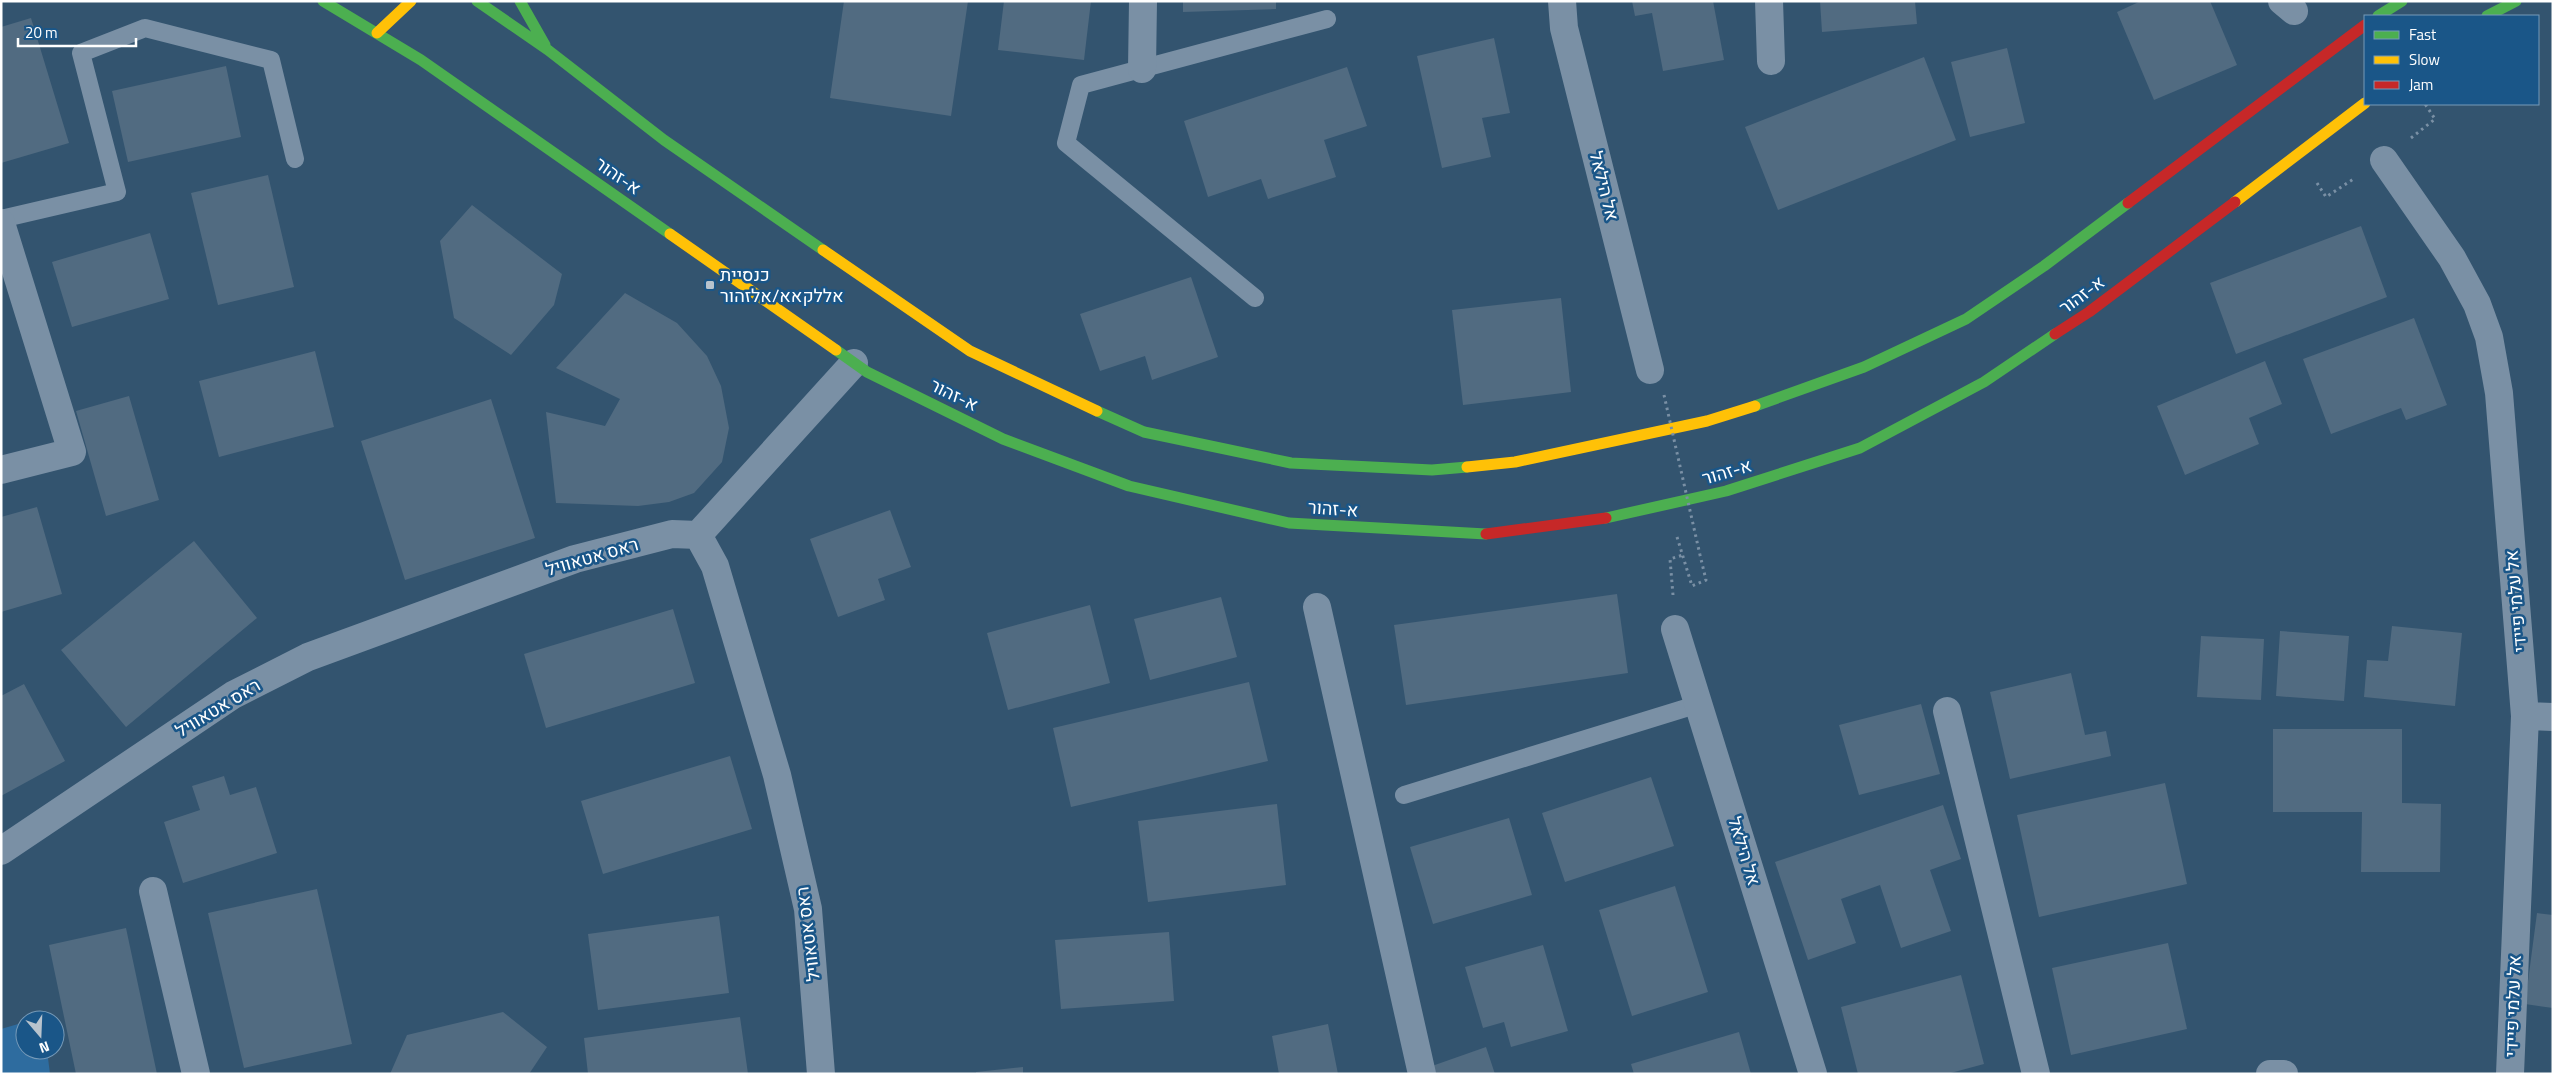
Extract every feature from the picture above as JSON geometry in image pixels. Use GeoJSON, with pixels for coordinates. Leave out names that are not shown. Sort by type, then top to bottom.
{"type":"FeatureCollection","features":[{"type":"Feature","properties":{"kind":"main road","name":"א-זהור"},"geometry":{"type":"LineString","coordinates":[[323,1],[421,60],[867,372],[1003,439],[1129,486],[1289,523],[1390,530],[1491,534],[1624,515],[1726,491],[1860,448],[1984,382],[2089,312],[2364,104]]}},
{"type":"Feature","properties":{"kind":"main road"},"geometry":{"type":"LineString","coordinates":[[377,33],[411,1]]}},
{"type":"Feature","properties":{"kind":"main road"},"geometry":{"type":"LineString","coordinates":[[477,1],[548,50],[664,140],[970,351],[1048,390],[1144,432],[1291,463],[1432,470],[1515,462],[1707,421],[1794,394],[1864,367],[1966,319],[2044,266],[2364,26]]}},
{"type":"Feature","properties":{"kind":"main road"},"geometry":{"type":"LineString","coordinates":[[520,1],[548,50]]}},
{"type":"Feature","properties":{"kind":"main road"},"geometry":{"type":"LineString","coordinates":[[2380,15],[2402,1]]}},
{"type":"Feature","properties":{"kind":"main road"},"geometry":{"type":"LineString","coordinates":[[2489,15],[2516,1]]}},
{"type":"Feature","properties":{"kind":"main road"},"geometry":{"type":"LineString","coordinates":[[377,33],[383,9]]}},
{"type":"Feature","properties":{"kind":"street"},"geometry":{"type":"LineString","coordinates":[[1142,69],[1143,1]]}},
{"type":"Feature","properties":{"kind":"street","name":"אל הילאל"},"geometry":{"type":"LineString","coordinates":[[1562,1],[1564,28],[1650,370]]}},
{"type":"Feature","properties":{"kind":"street"},"geometry":{"type":"LineString","coordinates":[[1769,1],[1771,61]]}},
{"type":"Feature","properties":{"kind":"street","name":"אל עלמי פיידי"},"geometry":{"type":"LineString","coordinates":[[2384,160],[2452,258],[2478,304],[2489,338],[2499,393],[2525,716],[2510,1074]]}},
{"type":"Feature","properties":{"kind":"street"},"geometry":{"type":"LineString","coordinates":[[1,221],[72,452],[1,470]]}},
{"type":"Feature","properties":{"kind":"street"},"geometry":{"type":"LineString","coordinates":[[698,535],[854,363]]}},
{"type":"Feature","properties":{"kind":"street","name":"ראס אטאוויל"},"geometry":{"type":"LineString","coordinates":[[1,851],[233,696],[308,657],[575,559],[672,534],[698,535],[715,566],[777,774],[804,890],[808,909],[821,1074]]}},
{"type":"Feature","properties":{"kind":"street"},"geometry":{"type":"LineString","coordinates":[[1317,607],[1422,1074]]}},
{"type":"Feature","properties":{"kind":"street","name":"אל הילאל"},"geometry":{"type":"LineString","coordinates":[[1675,629],[1813,1074]]}},
{"type":"Feature","properties":{"kind":"street"},"geometry":{"type":"LineString","coordinates":[[1947,711],[2036,1074]]}},
{"type":"Feature","properties":{"kind":"street"},"geometry":{"type":"LineString","coordinates":[[2525,716],[2553,717]]}},
{"type":"Feature","properties":{"kind":"street"},"geometry":{"type":"LineString","coordinates":[[152,891],[196,1074]]}},
{"type":"Feature","properties":{"kind":"street"},"geometry":{"type":"LineString","coordinates":[[2270,1074],[2284,1074]]}},
{"type":"Feature","properties":{"kind":"lane"},"geometry":{"type":"LineString","coordinates":[[1255,298],[1066,143],[1081,85],[1327,19]]}},
{"type":"Feature","properties":{"kind":"lane"},"geometry":{"type":"LineString","coordinates":[[1,221],[117,192],[81,53],[145,28],[271,60],[295,159]]}},
{"type":"Feature","properties":{"kind":"lane"},"geometry":{"type":"LineString","coordinates":[[1404,795],[1699,704]]}},
{"type":"Feature","properties":{"kind":"path"},"geometry":{"type":"LineString","coordinates":[[2425,105],[2435,119]]}},
{"type":"Feature","properties":{"kind":"path"},"geometry":{"type":"LineString","coordinates":[[1664,395],[1706,580],[1692,586],[1683,555],[1670,559],[1675,629]]}},
{"type":"Feature","properties":{"kind":"shaded area"},"geometry":{"type":"Polygon","coordinates":[[[15,1025],[15,1060],[48,1060],[50,1074],[1,1074],[1,1029],[15,1025]]]}},
{"type":"Feature","properties":{"kind":"building"},"geometry":{"type":"Polygon","coordinates":[[[844,1],[968,1],[951,116],[830,98],[844,1]]]}},
{"type":"Feature","properties":{"kind":"building"},"geometry":{"type":"Polygon","coordinates":[[[1004,1],[1091,1],[1084,60],[998,50],[1004,1]]]}},
{"type":"Feature","properties":{"kind":"building"},"geometry":{"type":"Polygon","coordinates":[[[1183,1],[1276,1],[1276,9],[1183,12],[1183,1]]]}},
{"type":"Feature","properties":{"kind":"building"},"geometry":{"type":"Polygon","coordinates":[[[1632,1],[1713,1],[1724,60],[1663,71],[1652,13],[1635,16],[1632,1]]]}},
{"type":"Feature","properties":{"kind":"building"},"geometry":{"type":"Polygon","coordinates":[[[1820,1],[1915,1],[1917,24],[1822,32],[1820,1]]]}},
{"type":"Feature","properties":{"kind":"building"},"geometry":{"type":"Polygon","coordinates":[[[2141,1],[2210,1],[2237,65],[2154,100],[2117,12],[2141,1]]]}},
{"type":"Feature","properties":{"kind":"building"},"geometry":{"type":"Polygon","coordinates":[[[31,18],[69,143],[1,163],[1,27],[31,18]]]}},
{"type":"Feature","properties":{"kind":"building"},"geometry":{"type":"Polygon","coordinates":[[[1494,38],[1510,113],[1482,118],[1491,157],[1442,168],[1417,56],[1494,38]]]}},
{"type":"Feature","properties":{"kind":"building"},"geometry":{"type":"Polygon","coordinates":[[[2007,48],[2025,123],[1970,137],[1951,62],[2007,48]]]}},
{"type":"Feature","properties":{"kind":"building"},"geometry":{"type":"Polygon","coordinates":[[[1924,57],[1956,140],[1778,210],[1745,127],[1924,57]]]}},
{"type":"Feature","properties":{"kind":"building"},"geometry":{"type":"Polygon","coordinates":[[[226,66],[241,137],[128,162],[112,91],[226,66]]]}},
{"type":"Feature","properties":{"kind":"building"},"geometry":{"type":"Polygon","coordinates":[[[1347,67],[1367,126],[1324,140],[1336,177],[1268,199],[1261,179],[1208,197],[1184,121],[1347,67]]]}},
{"type":"Feature","properties":{"kind":"building"},"geometry":{"type":"Polygon","coordinates":[[[268,175],[294,287],[218,305],[191,193],[268,175]]]}},
{"type":"Feature","properties":{"kind":"building"},"geometry":{"type":"Polygon","coordinates":[[[472,205],[562,274],[554,305],[511,355],[454,318],[440,241],[472,205]]]}},
{"type":"Feature","properties":{"kind":"building"},"geometry":{"type":"Polygon","coordinates":[[[2361,226],[2387,297],[2236,354],[2210,283],[2361,226]]]}},
{"type":"Feature","properties":{"kind":"building"},"geometry":{"type":"Polygon","coordinates":[[[150,233],[169,299],[72,327],[52,262],[150,233]]]}},
{"type":"Feature","properties":{"kind":"building"},"geometry":{"type":"Polygon","coordinates":[[[1191,277],[1218,357],[1152,380],[1145,356],[1100,371],[1080,314],[1191,277]]]}},
{"type":"Feature","properties":{"kind":"building"},"geometry":{"type":"Polygon","coordinates":[[[625,293],[677,323],[707,356],[721,386],[729,428],[722,462],[694,493],[669,502],[638,506],[556,503],[546,412],[605,426],[620,399],[556,368],[625,293]]]}},
{"type":"Feature","properties":{"kind":"building"},"geometry":{"type":"Polygon","coordinates":[[[1561,298],[1571,392],[1463,405],[1452,310],[1561,298]]]}},
{"type":"Feature","properties":{"kind":"building"},"geometry":{"type":"Polygon","coordinates":[[[2414,318],[2447,405],[2406,420],[2401,408],[2331,434],[2303,359],[2414,318]]]}},
{"type":"Feature","properties":{"kind":"building"},"geometry":{"type":"Polygon","coordinates":[[[315,351],[334,427],[219,457],[199,381],[315,351]]]}},
{"type":"Feature","properties":{"kind":"building"},"geometry":{"type":"Polygon","coordinates":[[[2265,361],[2282,404],[2249,418],[2259,444],[2185,475],[2157,406],[2265,361]]]}},
{"type":"Feature","properties":{"kind":"building"},"geometry":{"type":"Polygon","coordinates":[[[129,396],[159,500],[106,516],[76,411],[129,396]]]}},
{"type":"Feature","properties":{"kind":"building"},"geometry":{"type":"Polygon","coordinates":[[[491,399],[535,538],[405,580],[361,441],[491,399]]]}},
{"type":"Feature","properties":{"kind":"building"},"geometry":{"type":"Polygon","coordinates":[[[37,507],[62,594],[1,612],[1,517],[37,507]]]}},
{"type":"Feature","properties":{"kind":"building"},"geometry":{"type":"Polygon","coordinates":[[[890,510],[911,567],[878,579],[885,600],[838,617],[810,539],[890,510]]]}},
{"type":"Feature","properties":{"kind":"building"},"geometry":{"type":"Polygon","coordinates":[[[194,541],[257,618],[126,727],[61,650],[194,541]]]}},
{"type":"Feature","properties":{"kind":"building"},"geometry":{"type":"Polygon","coordinates":[[[1617,594],[1628,673],[1406,705],[1394,625],[1617,594]]]}},
{"type":"Feature","properties":{"kind":"building"},"geometry":{"type":"Polygon","coordinates":[[[1221,597],[1237,657],[1150,680],[1134,619],[1221,597]]]}},
{"type":"Feature","properties":{"kind":"building"},"geometry":{"type":"Polygon","coordinates":[[[1090,605],[1110,683],[1008,710],[987,633],[1090,605]]]}},
{"type":"Feature","properties":{"kind":"building"},"geometry":{"type":"Polygon","coordinates":[[[673,609],[695,683],[546,728],[524,654],[673,609]]]}},
{"type":"Feature","properties":{"kind":"building"},"geometry":{"type":"Polygon","coordinates":[[[2392,626],[2462,633],[2455,706],[2364,697],[2367,660],[2388,661],[2392,626]]]}},
{"type":"Feature","properties":{"kind":"building"},"geometry":{"type":"Polygon","coordinates":[[[2280,631],[2349,636],[2344,701],[2276,696],[2280,631]]]}},
{"type":"Feature","properties":{"kind":"building"},"geometry":{"type":"Polygon","coordinates":[[[2201,636],[2264,639],[2261,700],[2197,697],[2201,636]]]}},
{"type":"Feature","properties":{"kind":"building"},"geometry":{"type":"Polygon","coordinates":[[[2071,673],[2085,735],[2106,731],[2111,756],[2010,779],[1990,692],[2071,673]]]}},
{"type":"Feature","properties":{"kind":"building"},"geometry":{"type":"Polygon","coordinates":[[[1249,682],[1268,761],[1071,807],[1053,728],[1249,682]]]}},
{"type":"Feature","properties":{"kind":"building"},"geometry":{"type":"Polygon","coordinates":[[[24,684],[65,761],[1,796],[1,696],[24,684]]]}},
{"type":"Feature","properties":{"kind":"building"},"geometry":{"type":"Polygon","coordinates":[[[1921,704],[1940,774],[1859,795],[1839,725],[1921,704]]]}},
{"type":"Feature","properties":{"kind":"building"},"geometry":{"type":"Polygon","coordinates":[[[2273,729],[2402,729],[2402,803],[2441,804],[2440,872],[2361,872],[2362,812],[2273,812],[2273,729]]]}},
{"type":"Feature","properties":{"kind":"building"},"geometry":{"type":"Polygon","coordinates":[[[730,756],[752,829],[603,874],[581,801],[730,756]]]}},
{"type":"Feature","properties":{"kind":"building"},"geometry":{"type":"Polygon","coordinates":[[[224,776],[230,795],[256,787],[277,853],[183,883],[164,822],[200,810],[192,786],[224,776]]]}},
{"type":"Feature","properties":{"kind":"building"},"geometry":{"type":"Polygon","coordinates":[[[1651,777],[1674,846],[1565,882],[1542,813],[1651,777]]]}},
{"type":"Feature","properties":{"kind":"building"},"geometry":{"type":"Polygon","coordinates":[[[2165,783],[2187,884],[2039,917],[2017,815],[2165,783]]]}},
{"type":"Feature","properties":{"kind":"building"},"geometry":{"type":"Polygon","coordinates":[[[1277,804],[1286,885],[1148,902],[1138,821],[1277,804]]]}},
{"type":"Feature","properties":{"kind":"building"},"geometry":{"type":"Polygon","coordinates":[[[1943,805],[1961,859],[1930,870],[1951,931],[1901,948],[1880,885],[1841,899],[1856,943],[1808,960],[1775,862],[1943,805]]]}},
{"type":"Feature","properties":{"kind":"building"},"geometry":{"type":"Polygon","coordinates":[[[1509,818],[1532,895],[1433,924],[1410,847],[1509,818]]]}},
{"type":"Feature","properties":{"kind":"building"},"geometry":{"type":"Polygon","coordinates":[[[1675,886],[1708,992],[1632,1016],[1599,910],[1675,886]]]}},
{"type":"Feature","properties":{"kind":"building"},"geometry":{"type":"Polygon","coordinates":[[[317,889],[352,1044],[244,1068],[208,913],[317,889]]]}},
{"type":"Feature","properties":{"kind":"building"},"geometry":{"type":"Polygon","coordinates":[[[2537,913],[2553,915],[2553,1008],[2525,1004],[2537,913]]]}},
{"type":"Feature","properties":{"kind":"building"},"geometry":{"type":"Polygon","coordinates":[[[719,916],[729,993],[598,1010],[588,934],[719,916]]]}},
{"type":"Feature","properties":{"kind":"building"},"geometry":{"type":"Polygon","coordinates":[[[126,928],[157,1074],[76,1074],[65,1021],[65,1010],[63,1010],[49,945],[126,928]]]}},
{"type":"Feature","properties":{"kind":"building"},"geometry":{"type":"Polygon","coordinates":[[[1169,932],[1174,1001],[1061,1009],[1055,940],[1169,932]]]}},
{"type":"Feature","properties":{"kind":"building"},"geometry":{"type":"Polygon","coordinates":[[[2168,943],[2187,1029],[2071,1055],[2052,968],[2168,943]]]}},
{"type":"Feature","properties":{"kind":"building"},"geometry":{"type":"Polygon","coordinates":[[[1543,945],[1568,1031],[1511,1047],[1504,1022],[1483,1028],[1465,967],[1543,945]]]}},
{"type":"Feature","properties":{"kind":"building"},"geometry":{"type":"Polygon","coordinates":[[[1961,975],[1984,1064],[1947,1074],[1858,1074],[1841,1007],[1961,975]]]}},
{"type":"Feature","properties":{"kind":"building"},"geometry":{"type":"Polygon","coordinates":[[[503,1012],[547,1047],[529,1074],[390,1074],[407,1035],[503,1012]]]}},
{"type":"Feature","properties":{"kind":"building"},"geometry":{"type":"Polygon","coordinates":[[[740,1017],[748,1074],[588,1074],[584,1038],[740,1017]]]}},
{"type":"Feature","properties":{"kind":"building"},"geometry":{"type":"Polygon","coordinates":[[[1328,1024],[1338,1074],[1279,1074],[1272,1036],[1328,1024]]]}},
{"type":"Feature","properties":{"kind":"building"},"geometry":{"type":"Polygon","coordinates":[[[1739,1032],[1751,1074],[1634,1074],[1631,1064],[1739,1032]]]}},
{"type":"Feature","properties":{"kind":"building"},"geometry":{"type":"Polygon","coordinates":[[[1486,1047],[1495,1074],[1435,1074],[1432,1066],[1486,1047]]]}},
{"type":"Feature","properties":{"kind":"building"},"geometry":{"type":"Polygon","coordinates":[[[1023,1067],[1023,1074],[976,1074],[976,1072],[1023,1067]]]}},
{"type":"Feature","properties":{"kind":"traffic: fast"},"geometry":{"type":"LineString","coordinates":[[323,1],[421,60],[670,234]]}},
{"type":"Feature","properties":{"kind":"traffic: fast"},"geometry":{"type":"LineString","coordinates":[[477,1],[548,50],[664,140],[823,250]]}},
{"type":"Feature","properties":{"kind":"traffic: fast"},"geometry":{"type":"LineString","coordinates":[[520,1],[545,45]]}},
{"type":"Feature","properties":{"kind":"traffic: fast"},"geometry":{"type":"LineString","coordinates":[[2380,15],[2402,1]]}},
{"type":"Feature","properties":{"kind":"traffic: fast"},"geometry":{"type":"LineString","coordinates":[[2489,15],[2516,1]]}},
{"type":"Feature","properties":{"kind":"traffic: fast"},"geometry":{"type":"LineString","coordinates":[[1755,406],[1864,367],[1966,319],[2044,266],[2128,203]]}},
{"type":"Feature","properties":{"kind":"traffic: fast"},"geometry":{"type":"LineString","coordinates":[[1606,518],[1726,491],[1860,448],[1984,382],[2055,334]]}},
{"type":"Feature","properties":{"kind":"traffic: fast"},"geometry":{"type":"LineString","coordinates":[[836,350],[867,372],[1003,439],[1129,486],[1289,523],[1486,534]]}},
{"type":"Feature","properties":{"kind":"traffic: fast"},"geometry":{"type":"LineString","coordinates":[[1097,411],[1144,432],[1291,463],[1432,470],[1467,467]]}},
{"type":"Feature","properties":{"kind":"traffic: slow"},"geometry":{"type":"LineString","coordinates":[[377,33],[411,1]]}},
{"type":"Feature","properties":{"kind":"traffic: slow"},"geometry":{"type":"LineString","coordinates":[[2235,202],[2364,104]]}},
{"type":"Feature","properties":{"kind":"traffic: slow"},"geometry":{"type":"LineString","coordinates":[[670,234],[836,350]]}},
{"type":"Feature","properties":{"kind":"traffic: slow"},"geometry":{"type":"LineString","coordinates":[[823,250],[970,351],[1097,411]]}},
{"type":"Feature","properties":{"kind":"traffic: slow"},"geometry":{"type":"LineString","coordinates":[[1467,467],[1515,462],[1707,421],[1755,406]]}},
{"type":"Feature","properties":{"kind":"traffic: jam"},"geometry":{"type":"LineString","coordinates":[[2128,203],[2364,26]]}},
{"type":"Feature","properties":{"kind":"traffic: jam"},"geometry":{"type":"LineString","coordinates":[[2055,334],[2089,312],[2235,202]]}},
{"type":"Feature","properties":{"kind":"traffic: jam"},"geometry":{"type":"LineString","coordinates":[[1486,534],[1606,518]]}},
{"type":"Feature","properties":{"kind":"place","name":"כנסיית אללקאא/אלזהור"},"geometry":{"type":"Point","coordinates":[710,285]}}]}
